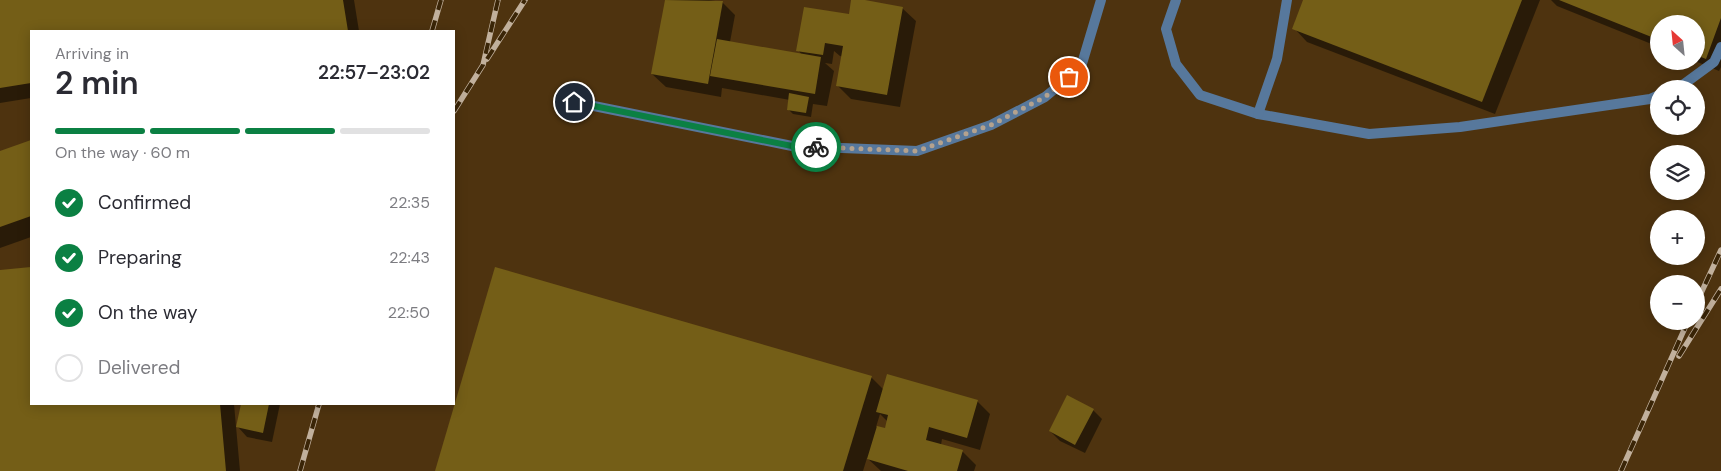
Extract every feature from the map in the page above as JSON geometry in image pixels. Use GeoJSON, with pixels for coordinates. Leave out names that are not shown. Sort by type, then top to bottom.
{"type":"FeatureCollection","features":[{"type":"Feature","properties":{"kind":"lane"},"geometry":{"type":"LineString","coordinates":[[574,102],[792,146],[917,151],[991,125],[1045,97],[1081,68],[1101,0]]}},
{"type":"Feature","properties":{"kind":"lane"},"geometry":{"type":"LineString","coordinates":[[1176,0],[1166,29],[1176,64],[1200,95],[1258,114],[1369,134],[1460,127],[1650,99]]}},
{"type":"Feature","properties":{"kind":"lane"},"geometry":{"type":"LineString","coordinates":[[1258,114],[1277,59],[1287,0]]}},
{"type":"Feature","properties":{"kind":"lane"},"geometry":{"type":"LineString","coordinates":[[1689,80],[1714,62],[1721,47]]}},
{"type":"Feature","properties":{"kind":"shaded area"},"geometry":{"type":"Polygon","coordinates":[[[0,0],[1721,0],[1721,471],[0,471],[0,0]]]}},
{"type":"Feature","properties":{"kind":"building"},"geometry":{"type":"Polygon","coordinates":[[[0,0],[343,0],[348,30],[30,30],[30,83],[0,88],[0,0]]]}},
{"type":"Feature","properties":{"kind":"building"},"geometry":{"type":"Polygon","coordinates":[[[665,0],[723,1],[708,84],[651,74],[665,0]]]}},
{"type":"Feature","properties":{"kind":"building"},"geometry":{"type":"Polygon","coordinates":[[[851,0],[865,0],[903,7],[887,95],[836,86],[843,46],[825,43],[823,55],[796,51],[804,7],[849,14],[851,0]]]}},
{"type":"Feature","properties":{"kind":"building"},"geometry":{"type":"Polygon","coordinates":[[[1303,0],[1522,0],[1482,102],[1292,29],[1303,0]]]}},
{"type":"Feature","properties":{"kind":"building"},"geometry":{"type":"Polygon","coordinates":[[[1559,0],[1721,0],[1721,18],[1706,59],[1705,15],[1650,15],[1650,36],[1559,0]]]}},
{"type":"Feature","properties":{"kind":"building"},"geometry":{"type":"Polygon","coordinates":[[[717,39],[821,57],[815,94],[710,76],[717,39]]]}},
{"type":"Feature","properties":{"kind":"building"},"geometry":{"type":"Polygon","coordinates":[[[789,93],[809,97],[806,113],[787,110],[789,93]]]}},
{"type":"Feature","properties":{"kind":"building"},"geometry":{"type":"Polygon","coordinates":[[[30,140],[30,216],[0,227],[0,151],[30,140]]]}},
{"type":"Feature","properties":{"kind":"building"},"geometry":{"type":"Polygon","coordinates":[[[30,267],[30,405],[220,405],[226,471],[0,471],[0,270],[30,267]]]}},
{"type":"Feature","properties":{"kind":"building"},"geometry":{"type":"Polygon","coordinates":[[[495,267],[872,376],[843,471],[435,471],[495,267]]]}},
{"type":"Feature","properties":{"kind":"building"},"geometry":{"type":"Polygon","coordinates":[[[887,374],[978,400],[967,438],[929,427],[926,440],[963,450],[957,471],[908,471],[867,459],[877,426],[885,428],[888,415],[876,412],[887,374]]]}},
{"type":"Feature","properties":{"kind":"building"},"geometry":{"type":"Polygon","coordinates":[[[1067,395],[1094,409],[1075,445],[1049,431],[1067,395]]]}},
{"type":"Feature","properties":{"kind":"building"},"geometry":{"type":"Polygon","coordinates":[[[241,405],[269,405],[263,433],[236,427],[241,405]]]}},
{"type":"Feature","properties":{"kind":"railway"},"geometry":{"type":"LineString","coordinates":[[432,30],[441,0]]}},
{"type":"Feature","properties":{"kind":"railway"},"geometry":{"type":"LineString","coordinates":[[455,109],[483,65],[498,0]]}},
{"type":"Feature","properties":{"kind":"railway"},"geometry":{"type":"LineString","coordinates":[[487,59],[525,0]]}},
{"type":"Feature","properties":{"kind":"railway"},"geometry":{"type":"LineString","coordinates":[[1705,285],[1721,250]]}},
{"type":"Feature","properties":{"kind":"railway"},"geometry":{"type":"LineString","coordinates":[[1679,356],[1721,289]]}},
{"type":"Feature","properties":{"kind":"railway"},"geometry":{"type":"LineString","coordinates":[[1621,471],[1684,330]]}},
{"type":"Feature","properties":{"kind":"railway"},"geometry":{"type":"LineString","coordinates":[[300,471],[319,405]]}},
{"type":"Feature","properties":{"kind":"way so far"},"geometry":{"type":"LineString","coordinates":[[816,147],[917,151],[991,125],[1045,97],[1069,77]]}},
{"type":"Feature","properties":{"kind":"route"},"geometry":{"type":"LineString","coordinates":[[574,102],[792,146],[816,147]]}}]}
